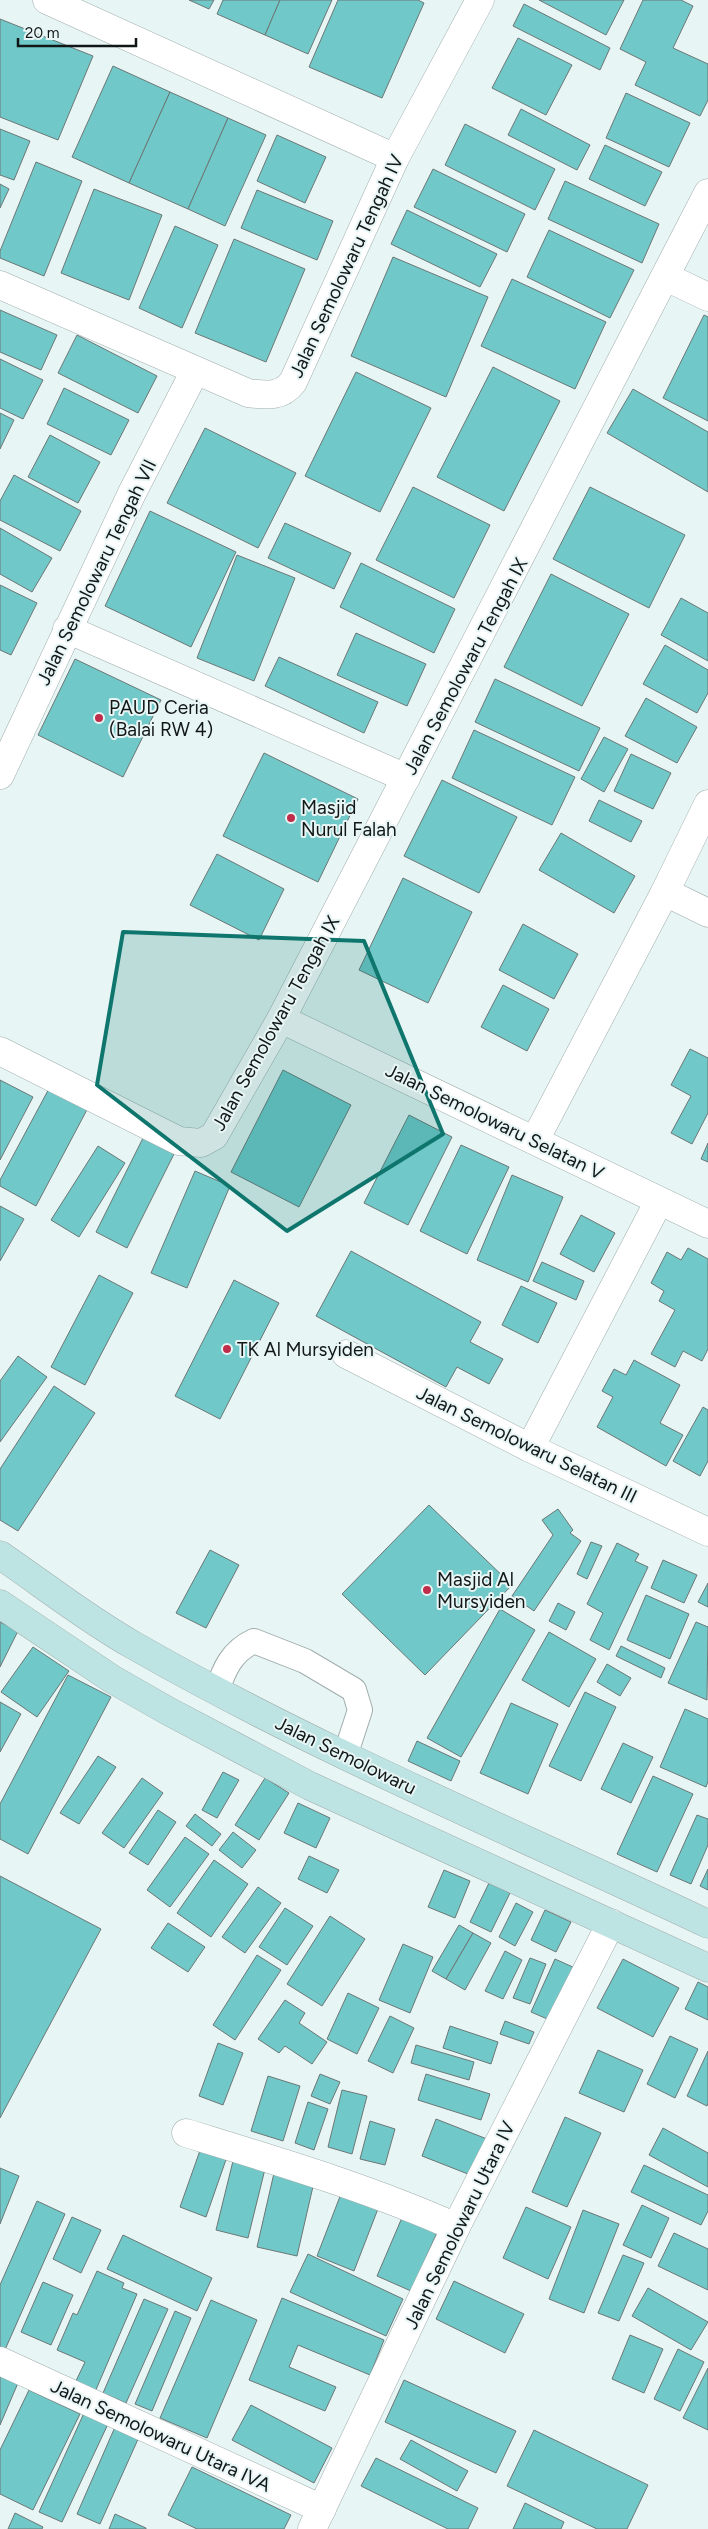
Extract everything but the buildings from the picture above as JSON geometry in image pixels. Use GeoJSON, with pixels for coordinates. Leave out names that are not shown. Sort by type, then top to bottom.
{"type":"FeatureCollection","features":[{"type":"Feature","properties":{"kind":"main road","name":"Jalan Semolowaru"},"geometry":{"type":"LineString","coordinates":[[0,1555],[131,1644],[216,1691],[345,1756],[708,1924]]}},
{"type":"Feature","properties":{"kind":"main road"},"geometry":{"type":"LineString","coordinates":[[0,1604],[112,1679],[168,1711],[310,1786],[708,1968]]}},
{"type":"Feature","properties":{"kind":"main road"},"geometry":{"type":"LineString","coordinates":[[112,1679],[131,1644]]}},
{"type":"Feature","properties":{"kind":"street"},"geometry":{"type":"LineString","coordinates":[[47,0],[395,158]]}},
{"type":"Feature","properties":{"kind":"street","name":"Jalan Semolowaru Tengah IV"},"geometry":{"type":"LineString","coordinates":[[0,285],[248,393],[280,394],[289,387],[395,158],[480,0]]}},
{"type":"Feature","properties":{"kind":"street","name":"Jalan Semolowaru Tengah IX"},"geometry":{"type":"LineString","coordinates":[[0,1051],[188,1143],[201,1143],[214,1136],[281,1019],[708,193]]}},
{"type":"Feature","properties":{"kind":"street"},"geometry":{"type":"LineString","coordinates":[[666,277],[708,297]]}},
{"type":"Feature","properties":{"kind":"street","name":"Jalan Semolowaru Tengah VII"},"geometry":{"type":"LineString","coordinates":[[0,775],[132,493],[195,371]]}},
{"type":"Feature","properties":{"kind":"street"},"geometry":{"type":"LineString","coordinates":[[67,629],[406,778]]}},
{"type":"Feature","properties":{"kind":"street"},"geometry":{"type":"LineString","coordinates":[[535,1140],[665,892],[708,804]]}},
{"type":"Feature","properties":{"kind":"street"},"geometry":{"type":"LineString","coordinates":[[665,892],[708,913]]}},
{"type":"Feature","properties":{"kind":"street","name":"Jalan Semolowaru Selatan V"},"geometry":{"type":"LineString","coordinates":[[281,1019],[708,1224]]}},
{"type":"Feature","properties":{"kind":"street"},"geometry":{"type":"LineString","coordinates":[[530,1448],[658,1201]]}},
{"type":"Feature","properties":{"kind":"street","name":"Jalan Semolowaru Selatan III"},"geometry":{"type":"LineString","coordinates":[[346,1354],[530,1448],[708,1532]]}},
{"type":"Feature","properties":{"kind":"street","name":"Jalan Semolowaru Utara IV"},"geometry":{"type":"LineString","coordinates":[[317,2519],[456,2227],[611,1923]]}},
{"type":"Feature","properties":{"kind":"street"},"geometry":{"type":"LineString","coordinates":[[186,2133],[349,2184],[405,2204],[456,2227]]}},
{"type":"Feature","properties":{"kind":"street","name":"Jalan Semolowaru Utara IVA"},"geometry":{"type":"LineString","coordinates":[[0,2361],[317,2519]]}},
{"type":"Feature","properties":{"kind":"lane"},"geometry":{"type":"LineString","coordinates":[[216,1691],[230,1658],[242,1646],[254,1641],[323,1670],[354,1690],[360,1710],[345,1756]]}},
{"type":"Feature","properties":{"kind":"highlighted area"},"geometry":{"type":"Polygon","coordinates":[[[123,932],[364,941],[443,1134],[287,1231],[97,1085],[123,932]]]}},
{"type":"Feature","properties":{"kind":"place","name":"PAUD Ceria (Balai RW 4)"},"geometry":{"type":"Point","coordinates":[99,718]}},
{"type":"Feature","properties":{"kind":"place","name":"Masjid Nurul Falah"},"geometry":{"type":"Point","coordinates":[291,818]}},
{"type":"Feature","properties":{"kind":"place","name":"TK Al Mursyiden"},"geometry":{"type":"Point","coordinates":[227,1349]}},
{"type":"Feature","properties":{"kind":"place","name":"Masjid Al Mursyiden"},"geometry":{"type":"Point","coordinates":[427,1590]}}]}
